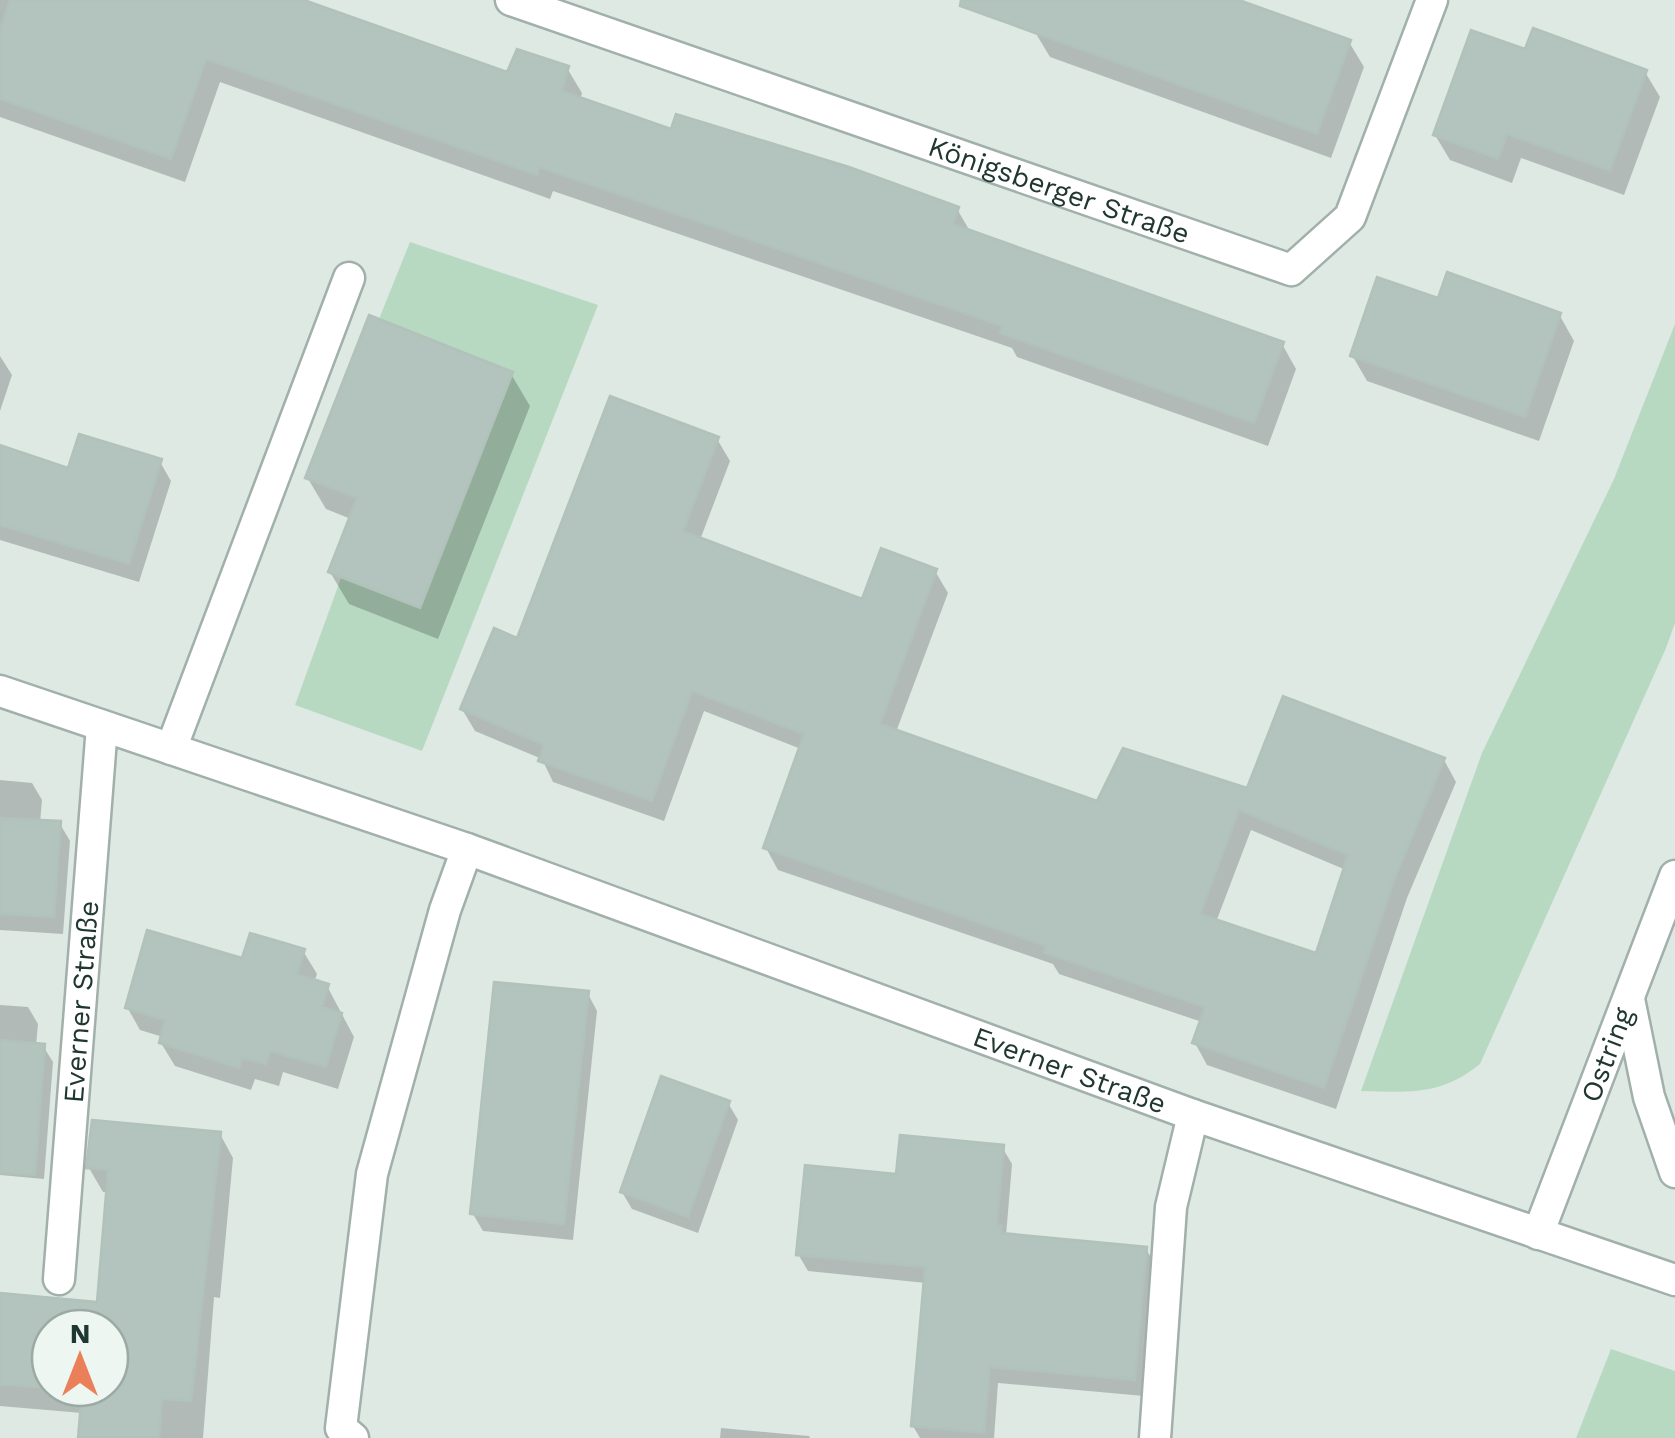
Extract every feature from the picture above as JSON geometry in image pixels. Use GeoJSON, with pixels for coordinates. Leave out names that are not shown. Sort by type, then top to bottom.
{"type":"FeatureCollection","features":[{"type":"Feature","properties":{"kind":"street","name":"Königsberger Straße"},"geometry":{"type":"LineString","coordinates":[[526,3],[1292,270],[1350,218],[1432,0]]}},
{"type":"Feature","properties":{"kind":"street"},"geometry":{"type":"LineString","coordinates":[[170,750],[349,278]]}},
{"type":"Feature","properties":{"kind":"street","name":"Everner Straße"},"geometry":{"type":"LineString","coordinates":[[0,691],[467,849],[1193,1115],[1675,1280]]}},
{"type":"Feature","properties":{"kind":"street","name":"Everner Straße"},"geometry":{"type":"LineString","coordinates":[[59,1278],[102,726]]}},
{"type":"Feature","properties":{"kind":"street"},"geometry":{"type":"LineString","coordinates":[[354,1438],[341,1428],[372,1174],[445,910],[467,849]]}},
{"type":"Feature","properties":{"kind":"street","name":"Ostring"},"geometry":{"type":"LineString","coordinates":[[1538,1234],[1675,876]]}},
{"type":"Feature","properties":{"kind":"street"},"geometry":{"type":"LineString","coordinates":[[1630,999],[1650,1097],[1675,1172]]}},
{"type":"Feature","properties":{"kind":"street"},"geometry":{"type":"LineString","coordinates":[[1155,1438],[1171,1206],[1193,1115]]}},
{"type":"Feature","properties":{"kind":"green space"},"geometry":{"type":"Polygon","coordinates":[[[410,242],[598,305],[422,751],[295,705],[341,578],[420,608],[513,373],[379,319],[410,242]]]}},
{"type":"Feature","properties":{"kind":"green space"},"geometry":{"type":"Polygon","coordinates":[[[1675,324],[1675,623],[1666,648],[1480,1064],[1438,1087],[1361,1091],[1482,753],[1614,479],[1675,324]]]}},
{"type":"Feature","properties":{"kind":"green space"},"geometry":{"type":"Polygon","coordinates":[[[1611,1349],[1675,1371],[1675,1438],[1576,1438],[1611,1349]]]}},
{"type":"Feature","properties":{"kind":"building"},"geometry":{"type":"Polygon","coordinates":[[[10,0],[304,0],[507,72],[517,49],[569,66],[562,91],[671,129],[676,114],[849,167],[959,207],[953,224],[1284,342],[1254,423],[1000,333],[1002,326],[539,167],[537,175],[206,59],[171,159],[0,99],[0,30],[10,0]]]}},
{"type":"Feature","properties":{"kind":"building"},"geometry":{"type":"Polygon","coordinates":[[[961,0],[1239,0],[1351,40],[1317,134],[960,6],[961,0]]]}},
{"type":"Feature","properties":{"kind":"building"},"geometry":{"type":"Polygon","coordinates":[[[1533,28],[1647,70],[1610,171],[1507,134],[1498,159],[1433,135],[1471,30],[1525,49],[1533,28]]]}},
{"type":"Feature","properties":{"kind":"building"},"geometry":{"type":"Polygon","coordinates":[[[1447,272],[1561,313],[1525,417],[1350,356],[1377,277],[1438,298],[1447,272]]]}},
{"type":"Feature","properties":{"kind":"building"},"geometry":{"type":"Polygon","coordinates":[[[369,315],[513,372],[420,608],[328,572],[357,498],[305,478],[369,315]]]}},
{"type":"Feature","properties":{"kind":"building"},"geometry":{"type":"Polygon","coordinates":[[[610,396],[719,437],[683,531],[862,599],[881,548],[937,569],[880,724],[1097,801],[1123,748],[1247,788],[1283,696],[1445,758],[1396,875],[1324,1088],[1192,1043],[1205,1007],[1044,953],[1046,946],[763,848],[804,734],[692,691],[652,801],[538,761],[544,745],[460,709],[494,628],[517,638],[610,396]],[[1239,810],[1200,914],[1316,953],[1348,855],[1239,810]]]}},
{"type":"Feature","properties":{"kind":"building"},"geometry":{"type":"Polygon","coordinates":[[[79,434],[162,459],[129,564],[0,525],[0,445],[68,468],[79,434]]]}},
{"type":"Feature","properties":{"kind":"building"},"geometry":{"type":"Polygon","coordinates":[[[0,818],[61,821],[54,917],[0,914],[0,818]]]}},
{"type":"Feature","properties":{"kind":"building"},"geometry":{"type":"Polygon","coordinates":[[[147,930],[242,958],[250,933],[305,949],[297,974],[329,984],[322,1007],[342,1013],[326,1067],[270,1051],[266,1064],[242,1058],[239,1068],[159,1043],[165,1020],[125,1008],[147,930]]]}},
{"type":"Feature","properties":{"kind":"building"},"geometry":{"type":"Polygon","coordinates":[[[494,982],[589,991],[564,1224],[470,1214],[494,982]]]}},
{"type":"Feature","properties":{"kind":"building"},"geometry":{"type":"Polygon","coordinates":[[[0,1040],[45,1044],[35,1175],[0,1173],[0,1040]]]}},
{"type":"Feature","properties":{"kind":"building"},"geometry":{"type":"Polygon","coordinates":[[[661,1076],[730,1101],[688,1217],[620,1192],[661,1076]]]}},
{"type":"Feature","properties":{"kind":"building"},"geometry":{"type":"Polygon","coordinates":[[[92,1120],[221,1132],[191,1401],[162,1399],[159,1438],[78,1438],[81,1408],[130,1408],[130,1308],[30,1308],[30,1387],[0,1384],[0,1293],[97,1302],[108,1170],[86,1168],[92,1120]]]}},
{"type":"Feature","properties":{"kind":"building"},"geometry":{"type":"Polygon","coordinates":[[[900,1135],[1004,1145],[997,1225],[1002,1226],[1001,1233],[1147,1247],[1135,1380],[990,1367],[984,1433],[911,1426],[925,1267],[796,1255],[805,1165],[896,1174],[900,1135]]]}}]}
